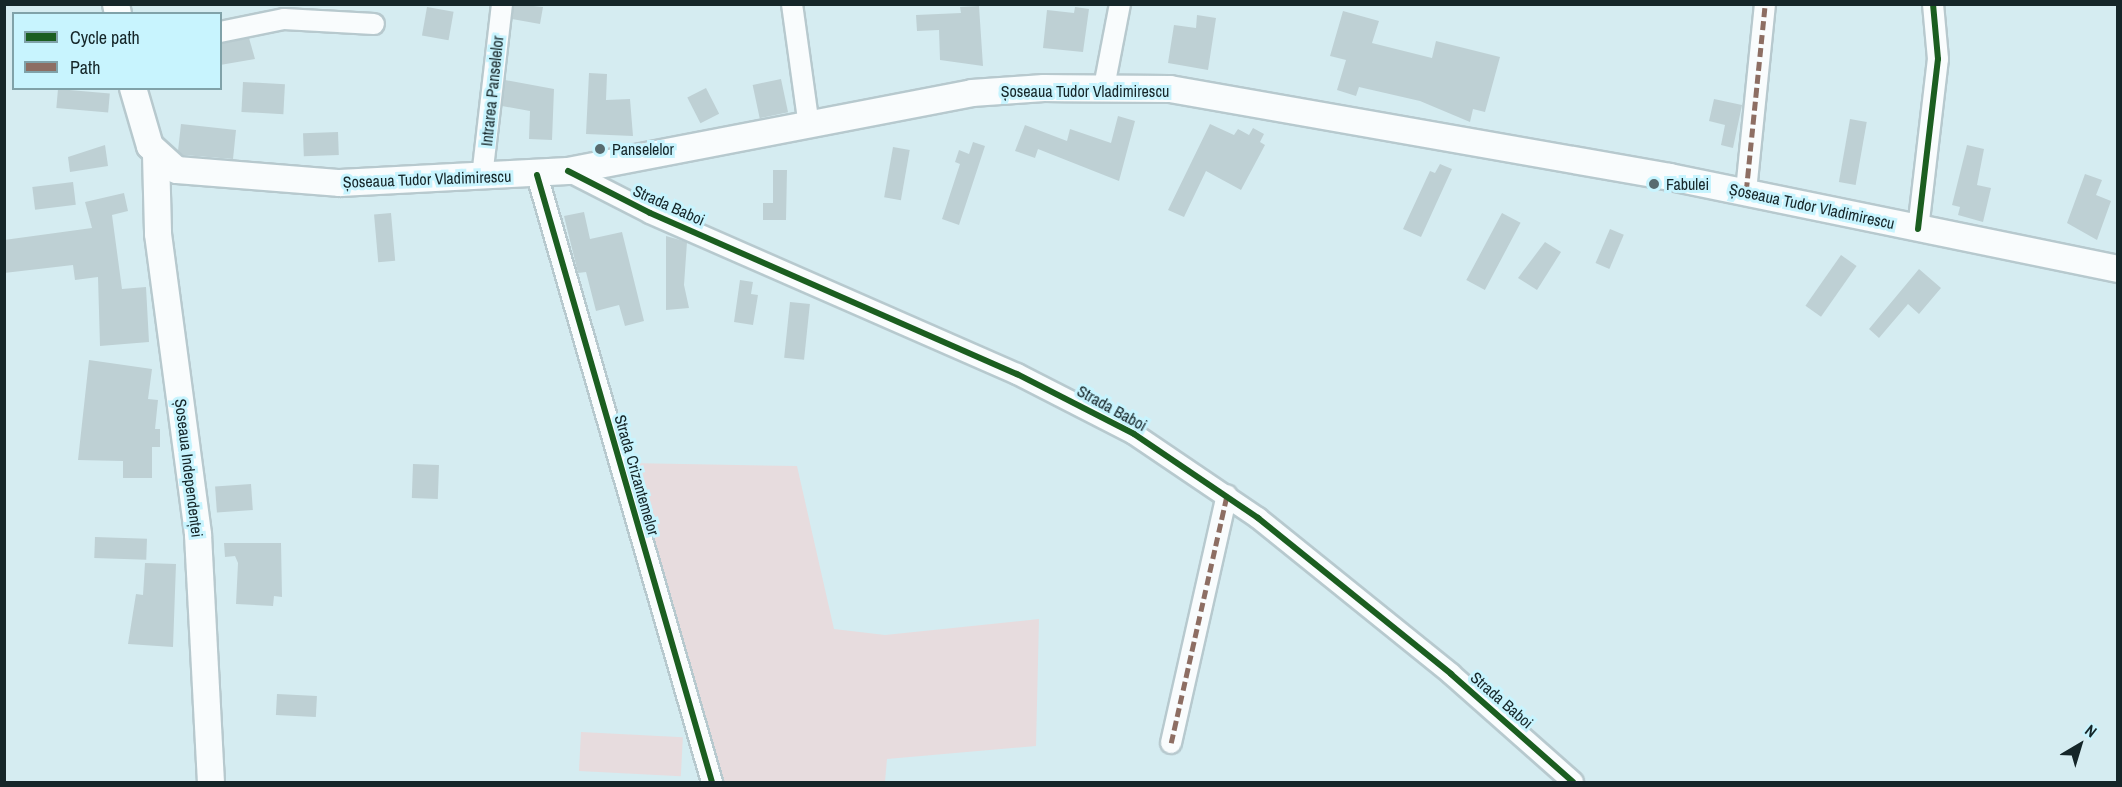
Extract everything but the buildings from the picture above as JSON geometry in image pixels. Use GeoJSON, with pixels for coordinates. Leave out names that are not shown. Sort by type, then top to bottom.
{"type":"FeatureCollection","features":[{"type":"Feature","properties":{"kind":"main road","name":"Șoseaua Tudor Vladimirescu"},"geometry":{"type":"LineString","coordinates":[[156,155],[188,174],[254,180],[537,175],[809,126],[972,93],[1104,87],[1250,99],[1746,191],[1918,229],[2118,269]]}},
{"type":"Feature","properties":{"kind":"main road"},"geometry":{"type":"LineString","coordinates":[[134,90],[156,155]]}},
{"type":"Feature","properties":{"kind":"main road","name":"Șoseaua Independenței"},"geometry":{"type":"LineString","coordinates":[[156,155],[155,204],[198,536],[211,783]]}},
{"type":"Feature","properties":{"kind":"street","name":"Intrarea Panselelor"},"geometry":{"type":"LineString","coordinates":[[482,177],[502,4]]}},
{"type":"Feature","properties":{"kind":"street"},"geometry":{"type":"LineString","coordinates":[[792,4],[809,126]]}},
{"type":"Feature","properties":{"kind":"street"},"geometry":{"type":"LineString","coordinates":[[1104,87],[1120,4]]}},
{"type":"Feature","properties":{"kind":"street"},"geometry":{"type":"LineString","coordinates":[[1746,191],[1765,4]]}},
{"type":"Feature","properties":{"kind":"street"},"geometry":{"type":"LineString","coordinates":[[1918,229],[1938,59],[1933,4]]}},
{"type":"Feature","properties":{"kind":"street"},"geometry":{"type":"LineString","coordinates":[[222,32],[284,20],[374,24]]}},
{"type":"Feature","properties":{"kind":"street","name":"Strada Baboi"},"geometry":{"type":"LineString","coordinates":[[568,171],[650,213],[1074,401],[1227,495],[1425,652],[1573,783]]}},
{"type":"Feature","properties":{"kind":"street","name":"Strada Crizantemelor"},"geometry":{"type":"LineString","coordinates":[[537,175],[712,783]]}},
{"type":"Feature","properties":{"kind":"street"},"geometry":{"type":"LineString","coordinates":[[1171,743],[1227,495]]}},
{"type":"Feature","properties":{"kind":"shaded area"},"geometry":{"type":"Polygon","coordinates":[[[628,463],[797,466],[834,629],[885,635],[1039,619],[1036,746],[887,759],[885,782],[720,782],[628,463]]]}},
{"type":"Feature","properties":{"kind":"shaded area"},"geometry":{"type":"Polygon","coordinates":[[[581,732],[683,737],[681,776],[579,771],[581,732]]]}},
{"type":"Feature","properties":{"kind":"marked path"},"geometry":{"type":"LineString","coordinates":[[1746,191],[1765,4]]}},
{"type":"Feature","properties":{"kind":"marked path"},"geometry":{"type":"LineString","coordinates":[[1171,743],[1227,495]]}},
{"type":"Feature","properties":{"kind":"cycle path"},"geometry":{"type":"LineString","coordinates":[[1918,229],[1938,59],[1933,4]]}},
{"type":"Feature","properties":{"kind":"cycle path"},"geometry":{"type":"LineString","coordinates":[[568,171],[650,213],[1017,374],[1134,434],[1258,518],[1451,674],[1573,782]]}},
{"type":"Feature","properties":{"kind":"cycle path"},"geometry":{"type":"LineString","coordinates":[[537,175],[712,782]]}},
{"type":"Feature","properties":{"kind":"place","name":"Panselelor"},"geometry":{"type":"Point","coordinates":[600,149]}},
{"type":"Feature","properties":{"kind":"place","name":"Fabulei"},"geometry":{"type":"Point","coordinates":[1654,184]}}]}
